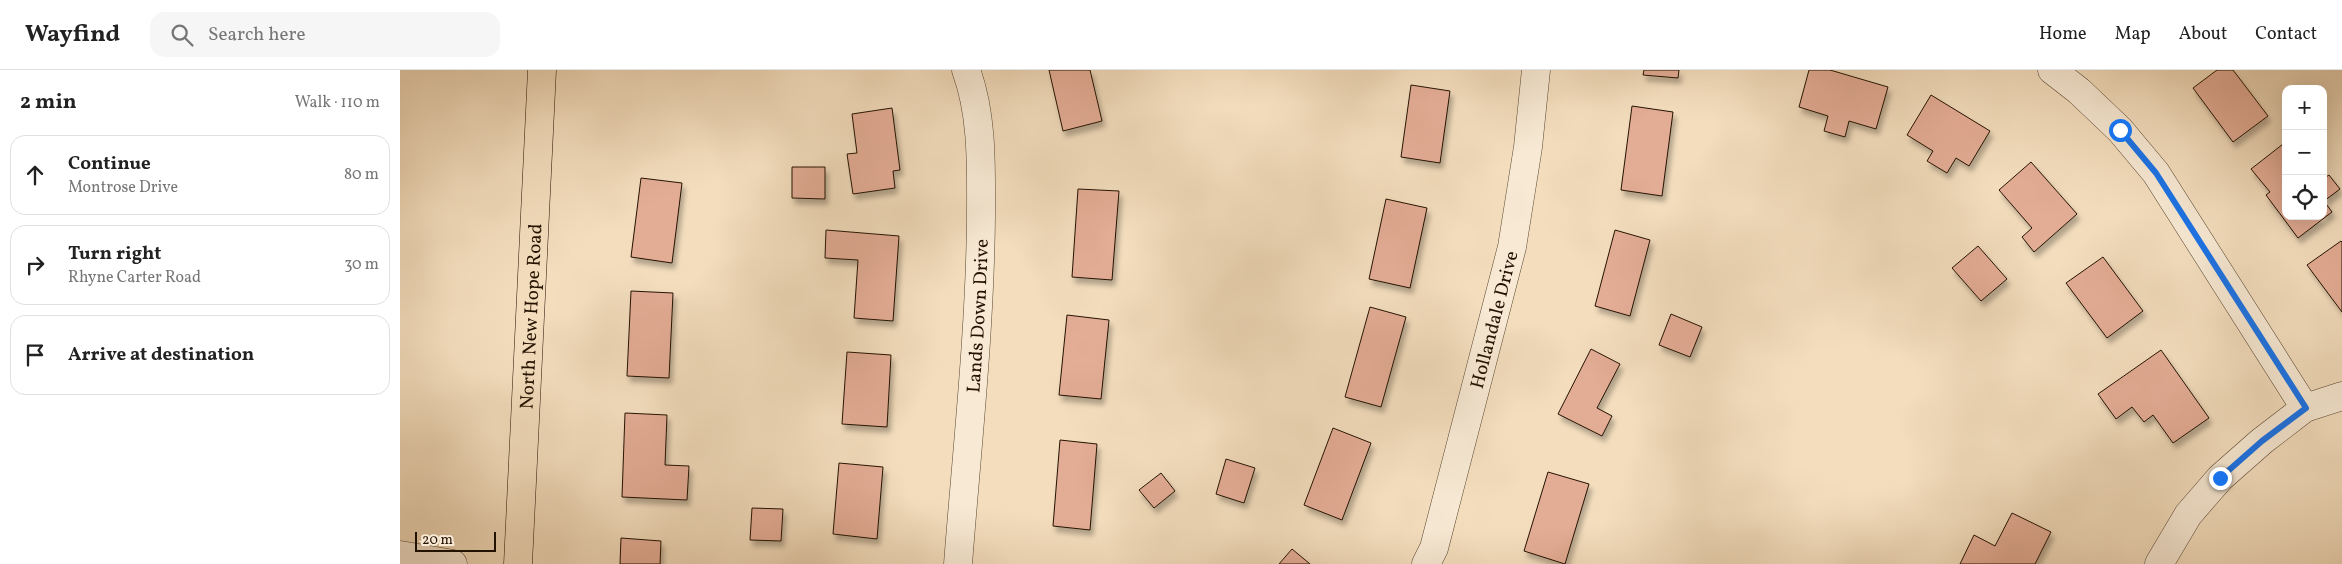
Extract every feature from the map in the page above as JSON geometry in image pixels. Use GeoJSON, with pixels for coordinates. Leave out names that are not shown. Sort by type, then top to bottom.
{"type":"FeatureCollection","features":[{"type":"Feature","properties":{"kind":"main road","name":"North New Hope Road"},"geometry":{"type":"LineString","coordinates":[[518,564],[542,70]]}},
{"type":"Feature","properties":{"kind":"street","name":"Lands Down Drive"},"geometry":{"type":"LineString","coordinates":[[958,564],[980,273],[981,149],[971,84],[966,70]]}},
{"type":"Feature","properties":{"kind":"street","name":"Hollandale Drive"},"geometry":{"type":"LineString","coordinates":[[1426,564],[1434,548],[1512,247],[1528,147],[1536,70]]}},
{"type":"Feature","properties":{"kind":"street"},"geometry":{"type":"LineString","coordinates":[[2052,70],[2079,90],[2120,130],[2156,173],[2306,408]]}},
{"type":"Feature","properties":{"kind":"street"},"geometry":{"type":"LineString","coordinates":[[2159,564],[2188,515],[2220,478],[2262,441],[2306,408],[2342,396]]}},
{"type":"Feature","properties":{"kind":"street"},"geometry":{"type":"LineString","coordinates":[[400,555],[453,564]]}},
{"type":"Feature","properties":{"kind":"building"},"geometry":{"type":"Polygon","coordinates":[[[1049,70],[1090,70],[1102,121],[1063,131],[1049,70]]]}},
{"type":"Feature","properties":{"kind":"building"},"geometry":{"type":"Polygon","coordinates":[[[1644,70],[1679,70],[1678,78],[1643,75],[1644,70]]]}},
{"type":"Feature","properties":{"kind":"building"},"geometry":{"type":"Polygon","coordinates":[[[1809,70],[1830,70],[1888,87],[1876,129],[1849,121],[1845,137],[1824,131],[1828,116],[1799,107],[1809,70]]]}},
{"type":"Feature","properties":{"kind":"building"},"geometry":{"type":"Polygon","coordinates":[[[2217,70],[2233,70],[2268,116],[2233,142],[2193,88],[2217,70]]]}},
{"type":"Feature","properties":{"kind":"building"},"geometry":{"type":"Polygon","coordinates":[[[1411,85],[1450,91],[1440,163],[1401,157],[1411,85]]]}},
{"type":"Feature","properties":{"kind":"building"},"geometry":{"type":"Polygon","coordinates":[[[1931,95],[1990,131],[1969,166],[1956,158],[1947,173],[1927,161],[1933,151],[1907,135],[1931,95]]]}},
{"type":"Feature","properties":{"kind":"building"},"geometry":{"type":"Polygon","coordinates":[[[1632,106],[1673,112],[1662,196],[1621,190],[1632,106]]]}},
{"type":"Feature","properties":{"kind":"building"},"geometry":{"type":"Polygon","coordinates":[[[892,108],[900,170],[893,171],[895,188],[853,194],[847,154],[857,153],[852,114],[892,108]]]}},
{"type":"Feature","properties":{"kind":"building"},"geometry":{"type":"Polygon","coordinates":[[[2282,145],[2282,216],[2266,195],[2270,192],[2251,169],[2282,145]]]}},
{"type":"Feature","properties":{"kind":"building"},"geometry":{"type":"Polygon","coordinates":[[[2031,162],[2077,214],[2034,252],[2022,237],[2032,228],[1999,190],[2031,162]]]}},
{"type":"Feature","properties":{"kind":"building"},"geometry":{"type":"Polygon","coordinates":[[[792,167],[825,167],[825,199],[792,198],[792,167]]]}},
{"type":"Feature","properties":{"kind":"building"},"geometry":{"type":"Polygon","coordinates":[[[2329,175],[2340,189],[2327,199],[2327,176],[2329,175]]]}},
{"type":"Feature","properties":{"kind":"building"},"geometry":{"type":"Polygon","coordinates":[[[641,178],[682,183],[672,263],[631,257],[641,178]]]}},
{"type":"Feature","properties":{"kind":"building"},"geometry":{"type":"Polygon","coordinates":[[[1078,189],[1119,191],[1112,280],[1072,277],[1078,189]]]}},
{"type":"Feature","properties":{"kind":"building"},"geometry":{"type":"Polygon","coordinates":[[[1386,199],[1427,208],[1410,288],[1369,279],[1386,199]]]}},
{"type":"Feature","properties":{"kind":"building"},"geometry":{"type":"Polygon","coordinates":[[[2327,205],[2332,212],[2327,216],[2327,205]]]}},
{"type":"Feature","properties":{"kind":"building"},"geometry":{"type":"Polygon","coordinates":[[[2285,220],[2322,220],[2298,238],[2285,220]]]}},
{"type":"Feature","properties":{"kind":"building"},"geometry":{"type":"Polygon","coordinates":[[[826,230],[899,236],[893,321],[854,318],[858,260],[825,258],[826,230]]]}},
{"type":"Feature","properties":{"kind":"building"},"geometry":{"type":"Polygon","coordinates":[[[1615,230],[1650,240],[1630,316],[1595,306],[1615,230]]]}},
{"type":"Feature","properties":{"kind":"building"},"geometry":{"type":"Polygon","coordinates":[[[2342,242],[2342,312],[2307,265],[2342,242]]]}},
{"type":"Feature","properties":{"kind":"building"},"geometry":{"type":"Polygon","coordinates":[[[1978,246],[2007,279],[1981,301],[1952,268],[1978,246]]]}},
{"type":"Feature","properties":{"kind":"building"},"geometry":{"type":"Polygon","coordinates":[[[2103,257],[2143,311],[2107,338],[2066,283],[2103,257]]]}},
{"type":"Feature","properties":{"kind":"building"},"geometry":{"type":"Polygon","coordinates":[[[631,291],[673,293],[669,378],[627,376],[631,291]]]}},
{"type":"Feature","properties":{"kind":"building"},"geometry":{"type":"Polygon","coordinates":[[[1370,307],[1406,317],[1381,407],[1345,397],[1370,307]]]}},
{"type":"Feature","properties":{"kind":"building"},"geometry":{"type":"Polygon","coordinates":[[[1671,314],[1702,327],[1690,357],[1659,345],[1671,314]]]}},
{"type":"Feature","properties":{"kind":"building"},"geometry":{"type":"Polygon","coordinates":[[[1067,315],[1109,320],[1101,399],[1059,395],[1067,315]]]}},
{"type":"Feature","properties":{"kind":"building"},"geometry":{"type":"Polygon","coordinates":[[[1591,349],[1620,364],[1597,408],[1612,416],[1602,436],[1558,414],[1591,349]]]}},
{"type":"Feature","properties":{"kind":"building"},"geometry":{"type":"Polygon","coordinates":[[[2161,350],[2209,418],[2173,443],[2153,415],[2144,422],[2132,407],[2116,419],[2098,394],[2161,350]]]}},
{"type":"Feature","properties":{"kind":"building"},"geometry":{"type":"Polygon","coordinates":[[[847,352],[891,355],[887,427],[842,424],[847,352]]]}},
{"type":"Feature","properties":{"kind":"building"},"geometry":{"type":"Polygon","coordinates":[[[625,413],[667,415],[665,465],[689,466],[687,500],[622,497],[625,413]]]}},
{"type":"Feature","properties":{"kind":"building"},"geometry":{"type":"Polygon","coordinates":[[[1333,428],[1371,443],[1342,520],[1304,505],[1333,428]]]}},
{"type":"Feature","properties":{"kind":"building"},"geometry":{"type":"Polygon","coordinates":[[[1060,440],[1097,444],[1090,530],[1053,526],[1060,440]]]}},
{"type":"Feature","properties":{"kind":"building"},"geometry":{"type":"Polygon","coordinates":[[[1226,459],[1255,468],[1244,503],[1216,494],[1226,459]]]}},
{"type":"Feature","properties":{"kind":"building"},"geometry":{"type":"Polygon","coordinates":[[[839,463],[883,467],[877,539],[833,534],[839,463]]]}},
{"type":"Feature","properties":{"kind":"building"},"geometry":{"type":"Polygon","coordinates":[[[1548,472],[1589,484],[1565,564],[1524,551],[1548,472]]]}},
{"type":"Feature","properties":{"kind":"building"},"geometry":{"type":"Polygon","coordinates":[[[1161,473],[1175,491],[1154,508],[1139,490],[1161,473]]]}},
{"type":"Feature","properties":{"kind":"building"},"geometry":{"type":"Polygon","coordinates":[[[752,508],[783,509],[781,541],[750,540],[752,508]]]}},
{"type":"Feature","properties":{"kind":"building"},"geometry":{"type":"Polygon","coordinates":[[[2012,513],[2051,532],[2035,564],[1960,564],[1974,535],[1995,546],[2012,513]]]}},
{"type":"Feature","properties":{"kind":"building"},"geometry":{"type":"Polygon","coordinates":[[[621,538],[661,541],[660,564],[620,564],[621,538]]]}},
{"type":"Feature","properties":{"kind":"building"},"geometry":{"type":"Polygon","coordinates":[[[1292,549],[1310,564],[1279,564],[1292,549]]]}},
{"type":"Feature","properties":{"kind":"route"},"geometry":{"type":"LineString","coordinates":[[2120,130],[2156,173],[2306,408],[2262,441],[2220,478]]}}]}
